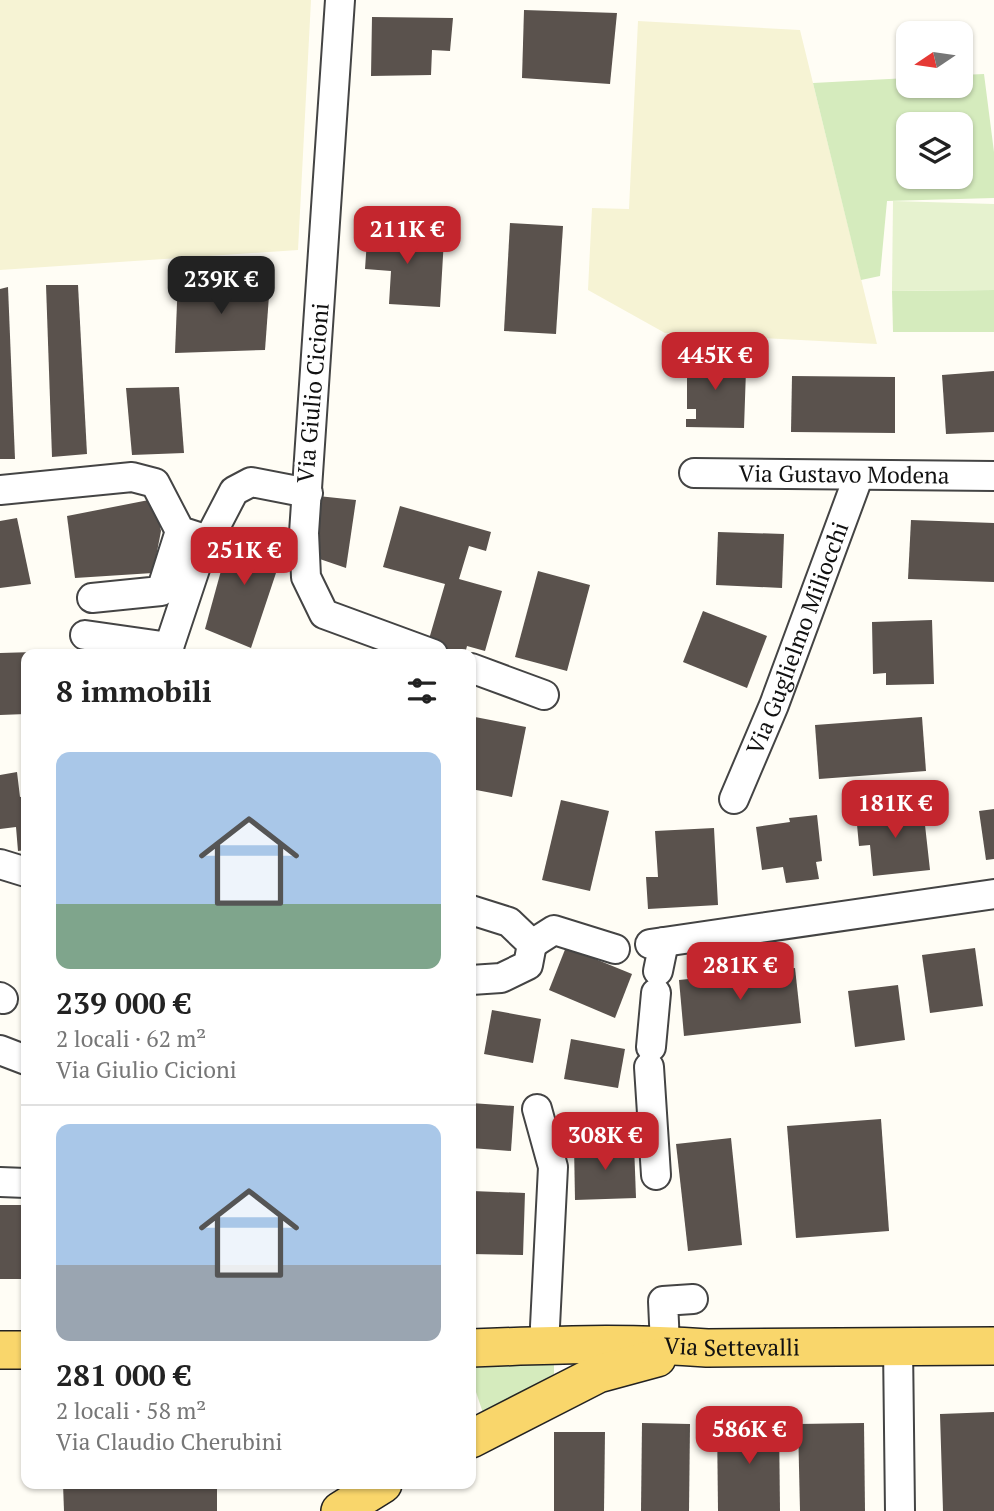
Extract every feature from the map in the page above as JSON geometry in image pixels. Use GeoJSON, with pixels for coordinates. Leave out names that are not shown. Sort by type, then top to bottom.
{"type":"FeatureCollection","features":[{"type":"Feature","properties":{"kind":"main road","name":"Via Settevalli"},"geometry":{"type":"LineString","coordinates":[[476,1348],[553,1345],[665,1345],[706,1348],[994,1346]]}},
{"type":"Feature","properties":{"kind":"main road"},"geometry":{"type":"LineString","coordinates":[[476,1428],[564,1392],[598,1374],[640,1361],[706,1348]]}},
{"type":"Feature","properties":{"kind":"main road"},"geometry":{"type":"LineString","coordinates":[[0,1350],[21,1350]]}},
{"type":"Feature","properties":{"kind":"main road"},"geometry":{"type":"LineString","coordinates":[[340,1511],[375,1489]]}},
{"type":"Feature","properties":{"kind":"street","name":"Via Giulio Cicioni"},"geometry":{"type":"LineString","coordinates":[[170,649],[198,560],[234,491],[251,482],[308,493],[340,0]]}},
{"type":"Feature","properties":{"kind":"street","name":"Via Gustavo Modena"},"geometry":{"type":"LineString","coordinates":[[694,473],[994,476]]}},
{"type":"Feature","properties":{"kind":"street","name":"Via Guglielmo Miliocchi"},"geometry":{"type":"LineString","coordinates":[[734,799],[774,705],[859,475]]}},
{"type":"Feature","properties":{"kind":"street"},"geometry":{"type":"LineString","coordinates":[[0,491],[132,477],[155,483],[180,531],[208,540]]}},
{"type":"Feature","properties":{"kind":"street"},"geometry":{"type":"LineString","coordinates":[[308,493],[304,533],[306,577],[324,614],[374,644],[404,649]]}},
{"type":"Feature","properties":{"kind":"street"},"geometry":{"type":"LineString","coordinates":[[92,598],[161,591],[180,531]]}},
{"type":"Feature","properties":{"kind":"street"},"geometry":{"type":"LineString","coordinates":[[85,635],[158,649]]}},
{"type":"Feature","properties":{"kind":"street"},"geometry":{"type":"LineString","coordinates":[[476,670],[544,695]]}},
{"type":"Feature","properties":{"kind":"street"},"geometry":{"type":"LineString","coordinates":[[0,864],[21,870]]}},
{"type":"Feature","properties":{"kind":"street"},"geometry":{"type":"LineString","coordinates":[[656,1175],[650,1057],[657,982],[657,943],[994,894]]}},
{"type":"Feature","properties":{"kind":"street"},"geometry":{"type":"LineString","coordinates":[[476,912],[509,922],[532,944]]}},
{"type":"Feature","properties":{"kind":"street"},"geometry":{"type":"LineString","coordinates":[[476,980],[502,978],[528,965],[532,944],[554,930],[615,949]]}},
{"type":"Feature","properties":{"kind":"street"},"geometry":{"type":"LineString","coordinates":[[0,1050],[21,1058]]}},
{"type":"Feature","properties":{"kind":"street"},"geometry":{"type":"LineString","coordinates":[[537,1109],[553,1167],[553,1345],[570,1360],[571,1374],[564,1392]]}},
{"type":"Feature","properties":{"kind":"street"},"geometry":{"type":"LineString","coordinates":[[0,1182],[21,1183]]}},
{"type":"Feature","properties":{"kind":"street"},"geometry":{"type":"LineString","coordinates":[[665,1345],[663,1301],[693,1299]]}},
{"type":"Feature","properties":{"kind":"street"},"geometry":{"type":"LineString","coordinates":[[898,1346],[900,1511]]}},
{"type":"Feature","properties":{"kind":"shaded area"},"geometry":{"type":"Polygon","coordinates":[[[0,0],[311,0],[298,250],[0,270],[0,0]]]}},
{"type":"Feature","properties":{"kind":"shaded area"},"geometry":{"type":"Polygon","coordinates":[[[638,21],[800,30],[877,344],[665,333],[588,290],[592,208],[629,209],[638,21]]]}},
{"type":"Feature","properties":{"kind":"green space"},"geometry":{"type":"Polygon","coordinates":[[[973,74],[984,74],[994,152],[994,198],[887,201],[880,276],[861,280],[813,83],[896,79],[896,98],[973,98],[973,74]]]}},
{"type":"Feature","properties":{"kind":"green space"},"geometry":{"type":"Polygon","coordinates":[[[893,201],[994,204],[994,290],[892,291],[893,201]]]}},
{"type":"Feature","properties":{"kind":"green space"},"geometry":{"type":"Polygon","coordinates":[[[994,290],[994,332],[893,332],[892,291],[994,290]]]}},
{"type":"Feature","properties":{"kind":"green space"},"geometry":{"type":"Polygon","coordinates":[[[554,1357],[554,1374],[484,1416],[476,1392],[476,1358],[554,1357]]]}},
{"type":"Feature","properties":{"kind":"building"},"geometry":{"type":"Polygon","coordinates":[[[524,10],[617,13],[610,84],[522,78],[524,10]]]}},
{"type":"Feature","properties":{"kind":"building"},"geometry":{"type":"Polygon","coordinates":[[[372,17],[453,18],[450,51],[432,50],[431,75],[371,76],[372,17]]]}},
{"type":"Feature","properties":{"kind":"building"},"geometry":{"type":"Polygon","coordinates":[[[510,223],[563,226],[556,334],[504,331],[510,223]]]}},
{"type":"Feature","properties":{"kind":"building"},"geometry":{"type":"Polygon","coordinates":[[[368,226],[401,228],[400,237],[444,239],[440,307],[389,304],[391,271],[365,269],[368,226]]]}},
{"type":"Feature","properties":{"kind":"building"},"geometry":{"type":"Polygon","coordinates":[[[178,278],[270,282],[265,350],[175,353],[178,278]]]}},
{"type":"Feature","properties":{"kind":"building"},"geometry":{"type":"Polygon","coordinates":[[[46,285],[78,285],[87,454],[52,457],[46,285]]]}},
{"type":"Feature","properties":{"kind":"building"},"geometry":{"type":"Polygon","coordinates":[[[8,287],[15,459],[0,459],[0,289],[8,287]]]}},
{"type":"Feature","properties":{"kind":"building"},"geometry":{"type":"Polygon","coordinates":[[[687,354],[730,355],[730,370],[746,370],[744,428],[686,427],[686,419],[696,419],[696,409],[687,409],[687,354]]]}},
{"type":"Feature","properties":{"kind":"building"},"geometry":{"type":"Polygon","coordinates":[[[994,371],[994,432],[946,434],[942,375],[994,371]]]}},
{"type":"Feature","properties":{"kind":"building"},"geometry":{"type":"Polygon","coordinates":[[[792,376],[895,377],[895,433],[791,432],[792,376]]]}},
{"type":"Feature","properties":{"kind":"building"},"geometry":{"type":"Polygon","coordinates":[[[179,387],[184,453],[132,455],[126,388],[179,387]]]}},
{"type":"Feature","properties":{"kind":"building"},"geometry":{"type":"Polygon","coordinates":[[[318,496],[356,500],[346,568],[311,556],[318,496]]]}},
{"type":"Feature","properties":{"kind":"building"},"geometry":{"type":"Polygon","coordinates":[[[154,499],[161,531],[153,573],[75,578],[67,516],[154,499]]]}},
{"type":"Feature","properties":{"kind":"building"},"geometry":{"type":"Polygon","coordinates":[[[400,506],[491,532],[486,551],[469,546],[459,579],[502,591],[485,651],[467,646],[466,649],[439,649],[427,646],[445,584],[383,567],[400,506]]]}},
{"type":"Feature","properties":{"kind":"building"},"geometry":{"type":"Polygon","coordinates":[[[17,518],[31,584],[0,588],[0,521],[17,518]]]}},
{"type":"Feature","properties":{"kind":"building"},"geometry":{"type":"Polygon","coordinates":[[[911,520],[994,523],[994,582],[908,579],[911,520]]]}},
{"type":"Feature","properties":{"kind":"building"},"geometry":{"type":"Polygon","coordinates":[[[233,527],[285,546],[251,648],[205,629],[233,527]]]}},
{"type":"Feature","properties":{"kind":"building"},"geometry":{"type":"Polygon","coordinates":[[[718,532],[784,534],[782,588],[716,585],[718,532]]]}},
{"type":"Feature","properties":{"kind":"building"},"geometry":{"type":"Polygon","coordinates":[[[538,571],[590,585],[567,671],[515,657],[538,571]]]}},
{"type":"Feature","properties":{"kind":"building"},"geometry":{"type":"Polygon","coordinates":[[[703,611],[767,636],[747,688],[683,662],[703,611]]]}},
{"type":"Feature","properties":{"kind":"building"},"geometry":{"type":"Polygon","coordinates":[[[932,620],[934,684],[886,685],[886,673],[873,674],[872,622],[932,620]]]}},
{"type":"Feature","properties":{"kind":"building"},"geometry":{"type":"Polygon","coordinates":[[[21,652],[21,714],[0,715],[0,653],[21,652]]]}},
{"type":"Feature","properties":{"kind":"building"},"geometry":{"type":"Polygon","coordinates":[[[476,717],[526,727],[512,797],[476,790],[476,717]]]}},
{"type":"Feature","properties":{"kind":"building"},"geometry":{"type":"Polygon","coordinates":[[[922,717],[926,771],[819,779],[815,725],[922,717]]]}},
{"type":"Feature","properties":{"kind":"building"},"geometry":{"type":"Polygon","coordinates":[[[17,772],[21,797],[21,851],[18,851],[16,827],[0,829],[0,775],[17,772]]]}},
{"type":"Feature","properties":{"kind":"building"},"geometry":{"type":"Polygon","coordinates":[[[561,800],[609,811],[590,891],[542,880],[561,800]]]}},
{"type":"Feature","properties":{"kind":"building"},"geometry":{"type":"Polygon","coordinates":[[[923,807],[930,870],[873,876],[870,845],[859,846],[856,814],[923,807]]]}},
{"type":"Feature","properties":{"kind":"building"},"geometry":{"type":"Polygon","coordinates":[[[994,809],[994,859],[986,860],[979,811],[994,809]]]}},
{"type":"Feature","properties":{"kind":"building"},"geometry":{"type":"Polygon","coordinates":[[[817,815],[822,861],[816,862],[819,879],[786,883],[783,867],[762,870],[756,827],[790,822],[789,818],[817,815]]]}},
{"type":"Feature","properties":{"kind":"building"},"geometry":{"type":"Polygon","coordinates":[[[714,828],[718,905],[648,909],[646,877],[658,877],[655,831],[714,828]]]}},
{"type":"Feature","properties":{"kind":"building"},"geometry":{"type":"Polygon","coordinates":[[[566,947],[632,974],[615,1018],[549,990],[566,947]]]}},
{"type":"Feature","properties":{"kind":"building"},"geometry":{"type":"Polygon","coordinates":[[[975,948],[983,1006],[930,1013],[922,955],[975,948]]]}},
{"type":"Feature","properties":{"kind":"building"},"geometry":{"type":"Polygon","coordinates":[[[795,968],[801,1023],[684,1036],[679,980],[795,968]]]}},
{"type":"Feature","properties":{"kind":"building"},"geometry":{"type":"Polygon","coordinates":[[[898,985],[905,1040],[855,1047],[848,991],[898,985]]]}},
{"type":"Feature","properties":{"kind":"building"},"geometry":{"type":"Polygon","coordinates":[[[492,1010],[541,1019],[533,1063],[484,1054],[492,1010]]]}},
{"type":"Feature","properties":{"kind":"building"},"geometry":{"type":"Polygon","coordinates":[[[571,1039],[625,1049],[618,1088],[564,1079],[571,1039]]]}},
{"type":"Feature","properties":{"kind":"building"},"geometry":{"type":"Polygon","coordinates":[[[476,1103],[514,1106],[511,1151],[476,1148],[476,1103]]]}},
{"type":"Feature","properties":{"kind":"building"},"geometry":{"type":"Polygon","coordinates":[[[881,1119],[889,1231],[796,1238],[787,1126],[881,1119]]]}},
{"type":"Feature","properties":{"kind":"building"},"geometry":{"type":"Polygon","coordinates":[[[731,1138],[742,1245],[688,1251],[676,1144],[731,1138]]]}},
{"type":"Feature","properties":{"kind":"building"},"geometry":{"type":"Polygon","coordinates":[[[634,1144],[636,1198],[575,1200],[574,1145],[634,1144]]]}},
{"type":"Feature","properties":{"kind":"building"},"geometry":{"type":"Polygon","coordinates":[[[476,1191],[525,1193],[523,1255],[476,1254],[476,1191]]]}},
{"type":"Feature","properties":{"kind":"building"},"geometry":{"type":"Polygon","coordinates":[[[0,1205],[21,1205],[21,1279],[0,1279],[0,1205]]]}},
{"type":"Feature","properties":{"kind":"building"},"geometry":{"type":"Polygon","coordinates":[[[994,1412],[994,1511],[943,1511],[940,1414],[994,1412]]]}},
{"type":"Feature","properties":{"kind":"building"},"geometry":{"type":"Polygon","coordinates":[[[779,1420],[780,1511],[718,1511],[717,1421],[779,1420]]]}},
{"type":"Feature","properties":{"kind":"building"},"geometry":{"type":"Polygon","coordinates":[[[642,1423],[690,1424],[689,1511],[641,1511],[642,1423]]]}},
{"type":"Feature","properties":{"kind":"building"},"geometry":{"type":"Polygon","coordinates":[[[864,1423],[865,1511],[800,1511],[798,1424],[864,1423]]]}},
{"type":"Feature","properties":{"kind":"building"},"geometry":{"type":"Polygon","coordinates":[[[554,1432],[605,1432],[604,1511],[554,1511],[554,1432]]]}},
{"type":"Feature","properties":{"kind":"building"},"geometry":{"type":"Polygon","coordinates":[[[63,1489],[217,1489],[217,1511],[64,1511],[63,1489]]]}}]}
